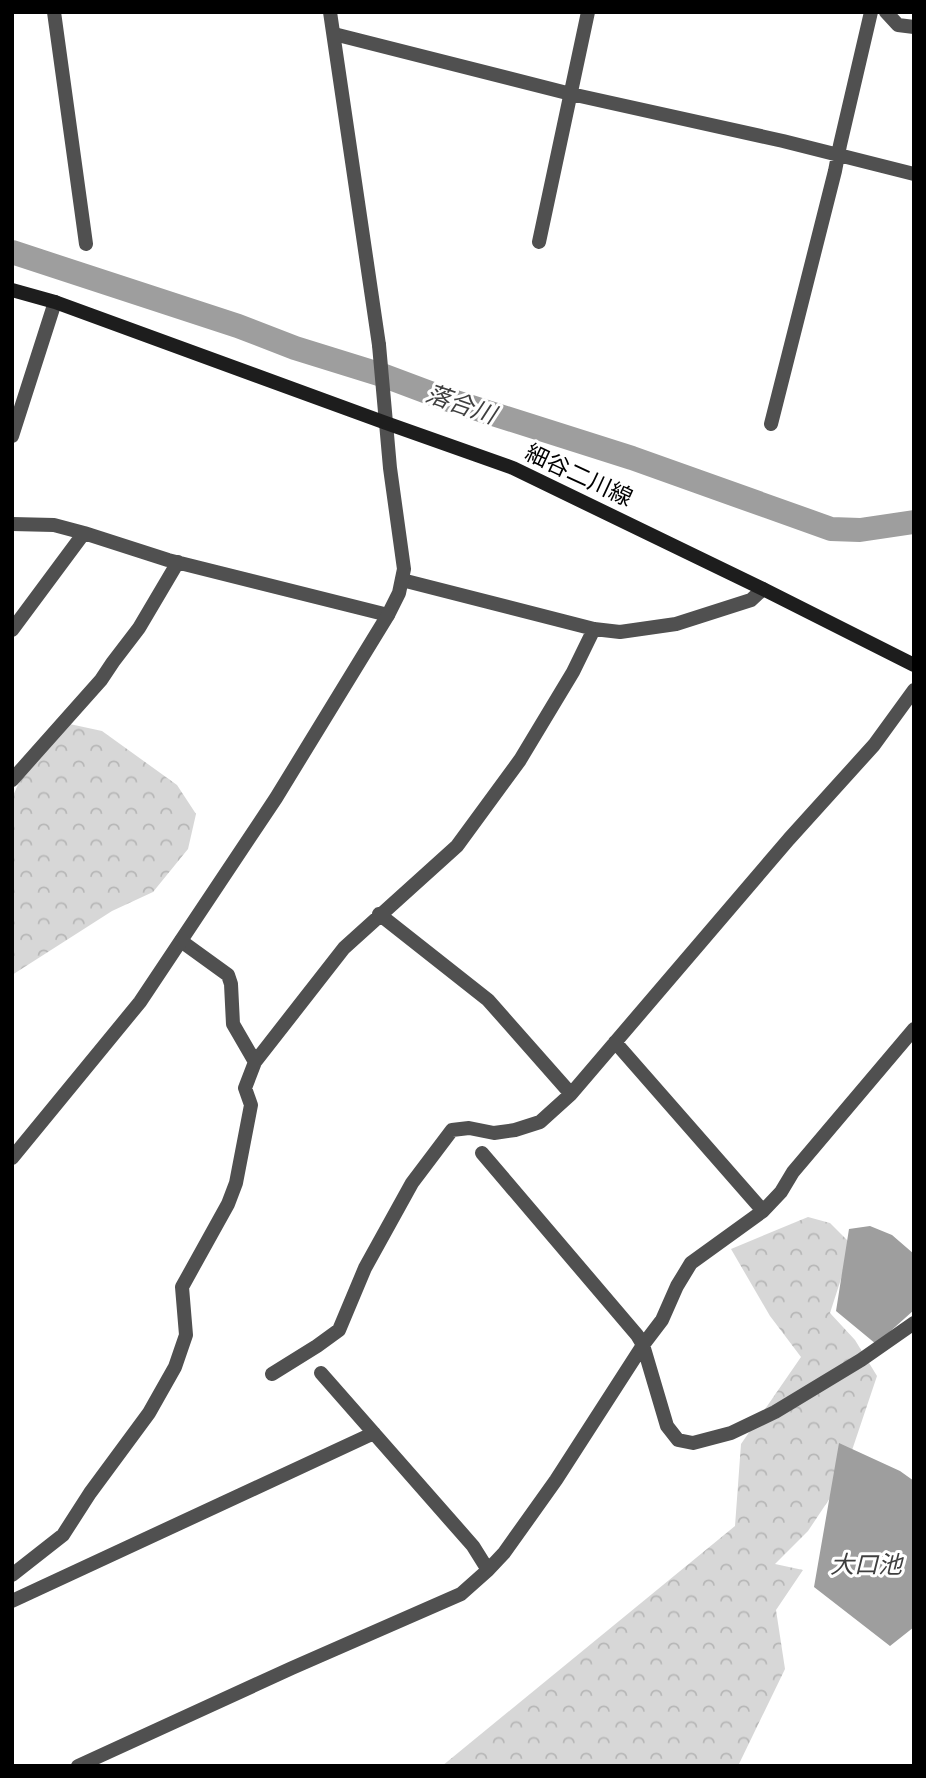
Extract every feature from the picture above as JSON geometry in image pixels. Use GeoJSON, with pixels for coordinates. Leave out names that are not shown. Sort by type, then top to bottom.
{"type":"FeatureCollection","features":[{"type":"Feature","properties":{"kind":"main road","name":"細谷二川線"},"geometry":{"type":"LineString","coordinates":[[12,290],[55,302],[513,468],[914,665]]}},
{"type":"Feature","properties":{"kind":"street"},"geometry":{"type":"LineString","coordinates":[[54,12],[86,244]]}},
{"type":"Feature","properties":{"kind":"street"},"geometry":{"type":"LineString","coordinates":[[12,1158],[140,1002],[276,799],[399,593],[404,569],[390,468],[379,345],[330,12]]}},
{"type":"Feature","properties":{"kind":"street"},"geometry":{"type":"LineString","coordinates":[[538,242],[588,12]]}},
{"type":"Feature","properties":{"kind":"street"},"geometry":{"type":"LineString","coordinates":[[771,424],[871,12]]}},
{"type":"Feature","properties":{"kind":"street"},"geometry":{"type":"LineString","coordinates":[[886,12],[898,25],[914,27]]}},
{"type":"Feature","properties":{"kind":"street"},"geometry":{"type":"LineString","coordinates":[[334,34],[914,174]]}},
{"type":"Feature","properties":{"kind":"street"},"geometry":{"type":"LineString","coordinates":[[12,436],[55,302]]}},
{"type":"Feature","properties":{"kind":"street"},"geometry":{"type":"LineString","coordinates":[[12,524],[43,524],[84,533],[178,562],[388,615]]}},
{"type":"Feature","properties":{"kind":"street"},"geometry":{"type":"LineString","coordinates":[[12,630],[84,533]]}},
{"type":"Feature","properties":{"kind":"street"},"geometry":{"type":"LineString","coordinates":[[12,780],[101,680],[139,628],[178,562]]}},
{"type":"Feature","properties":{"kind":"street"},"geometry":{"type":"LineString","coordinates":[[402,580],[594,629],[620,632],[676,624],[751,600],[764,589]]}},
{"type":"Feature","properties":{"kind":"street"},"geometry":{"type":"LineString","coordinates":[[12,1575],[63,1535],[90,1493],[149,1413],[175,1367],[186,1335],[182,1287],[228,1204],[236,1183],[251,1105],[246,1087],[256,1062],[344,948],[457,846],[520,760],[573,672],[594,629]]}},
{"type":"Feature","properties":{"kind":"street"},"geometry":{"type":"LineString","coordinates":[[272,1374],[339,1330],[365,1268],[412,1183],[452,1130],[469,1128],[494,1133],[540,1122],[571,1094],[789,839],[874,745],[914,690]]}},
{"type":"Feature","properties":{"kind":"street"},"geometry":{"type":"LineString","coordinates":[[379,914],[488,1000],[571,1094]]}},
{"type":"Feature","properties":{"kind":"street"},"geometry":{"type":"LineString","coordinates":[[181,941],[228,975],[233,1024],[256,1062]]}},
{"type":"Feature","properties":{"kind":"street"},"geometry":{"type":"LineString","coordinates":[[78,1766],[461,1594],[504,1553],[556,1480],[662,1320],[691,1262],[763,1211],[781,1192],[813,1147],[914,1029]]}},
{"type":"Feature","properties":{"kind":"street"},"geometry":{"type":"LineString","coordinates":[[615,1042],[763,1211]]}},
{"type":"Feature","properties":{"kind":"street"},"geometry":{"type":"LineString","coordinates":[[482,1153],[637,1335],[643,1345],[667,1426],[678,1440],[693,1443],[731,1433],[775,1412],[914,1323]]}},
{"type":"Feature","properties":{"kind":"street"},"geometry":{"type":"LineString","coordinates":[[321,1373],[473,1546],[488,1570]]}},
{"type":"Feature","properties":{"kind":"street"},"geometry":{"type":"LineString","coordinates":[[12,1601],[374,1433]]}},
{"type":"Feature","properties":{"kind":"green space"},"geometry":{"type":"Polygon","coordinates":[[[65,723],[102,731],[177,785],[196,814],[188,849],[153,892],[112,911],[12,975],[12,798],[29,760],[65,723]]]}},
{"type":"Feature","properties":{"kind":"green space"},"geometry":{"type":"Polygon","coordinates":[[[808,1217],[830,1223],[852,1245],[830,1313],[855,1340],[877,1376],[842,1480],[808,1531],[775,1564],[803,1570],[776,1610],[785,1669],[738,1766],[442,1766],[735,1526],[741,1444],[801,1357],[770,1316],[731,1249],[808,1217]]]}},
{"type":"Feature","properties":{"kind":"water"},"geometry":{"type":"Polygon","coordinates":[[[870,1226],[892,1235],[914,1254],[914,1310],[876,1344],[836,1311],[849,1229],[870,1226]]]}},
{"type":"Feature","properties":{"kind":"water","name":"大口池"},"geometry":{"type":"Polygon","coordinates":[[[839,1443],[900,1471],[914,1481],[914,1627],[890,1646],[814,1587],[839,1443]]]}},
{"type":"Feature","properties":{"kind":"waterway","name":"落合川"},"geometry":{"type":"LineString","coordinates":[[12,252],[238,326],[446,399],[632,458],[831,529],[860,530],[914,522]]}}]}
